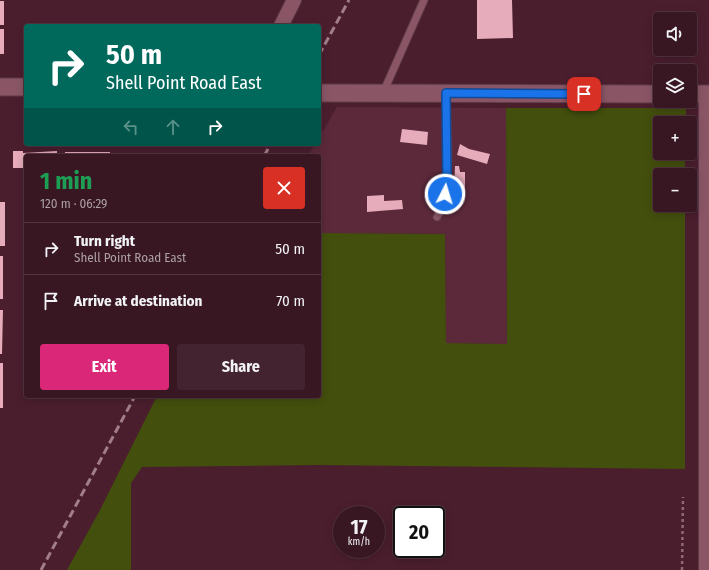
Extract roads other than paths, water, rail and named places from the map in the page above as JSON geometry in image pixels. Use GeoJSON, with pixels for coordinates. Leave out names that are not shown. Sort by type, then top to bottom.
{"type":"FeatureCollection","features":[{"type":"Feature","properties":{"kind":"street"},"geometry":{"type":"LineString","coordinates":[[282,24],[294,0]]}},
{"type":"Feature","properties":{"kind":"street"},"geometry":{"type":"LineString","coordinates":[[0,86],[24,87]]}},
{"type":"Feature","properties":{"kind":"street"},"geometry":{"type":"LineString","coordinates":[[321,93],[653,94]]}},
{"type":"Feature","properties":{"kind":"street"},"geometry":{"type":"LineString","coordinates":[[702,94],[707,540],[706,570]]}},
{"type":"Feature","properties":{"kind":"lane"},"geometry":{"type":"LineString","coordinates":[[383,93],[424,0]]}},
{"type":"Feature","properties":{"kind":"lane"},"geometry":{"type":"LineString","coordinates":[[437,217],[445,194],[447,179],[446,93]]}},
{"type":"Feature","properties":{"kind":"railway"},"geometry":{"type":"LineString","coordinates":[[321,51],[349,0]]}},
{"type":"Feature","properties":{"kind":"railway"},"geometry":{"type":"LineString","coordinates":[[265,154],[270,146]]}},
{"type":"Feature","properties":{"kind":"railway"},"geometry":{"type":"LineString","coordinates":[[41,570],[134,398]]}}]}
